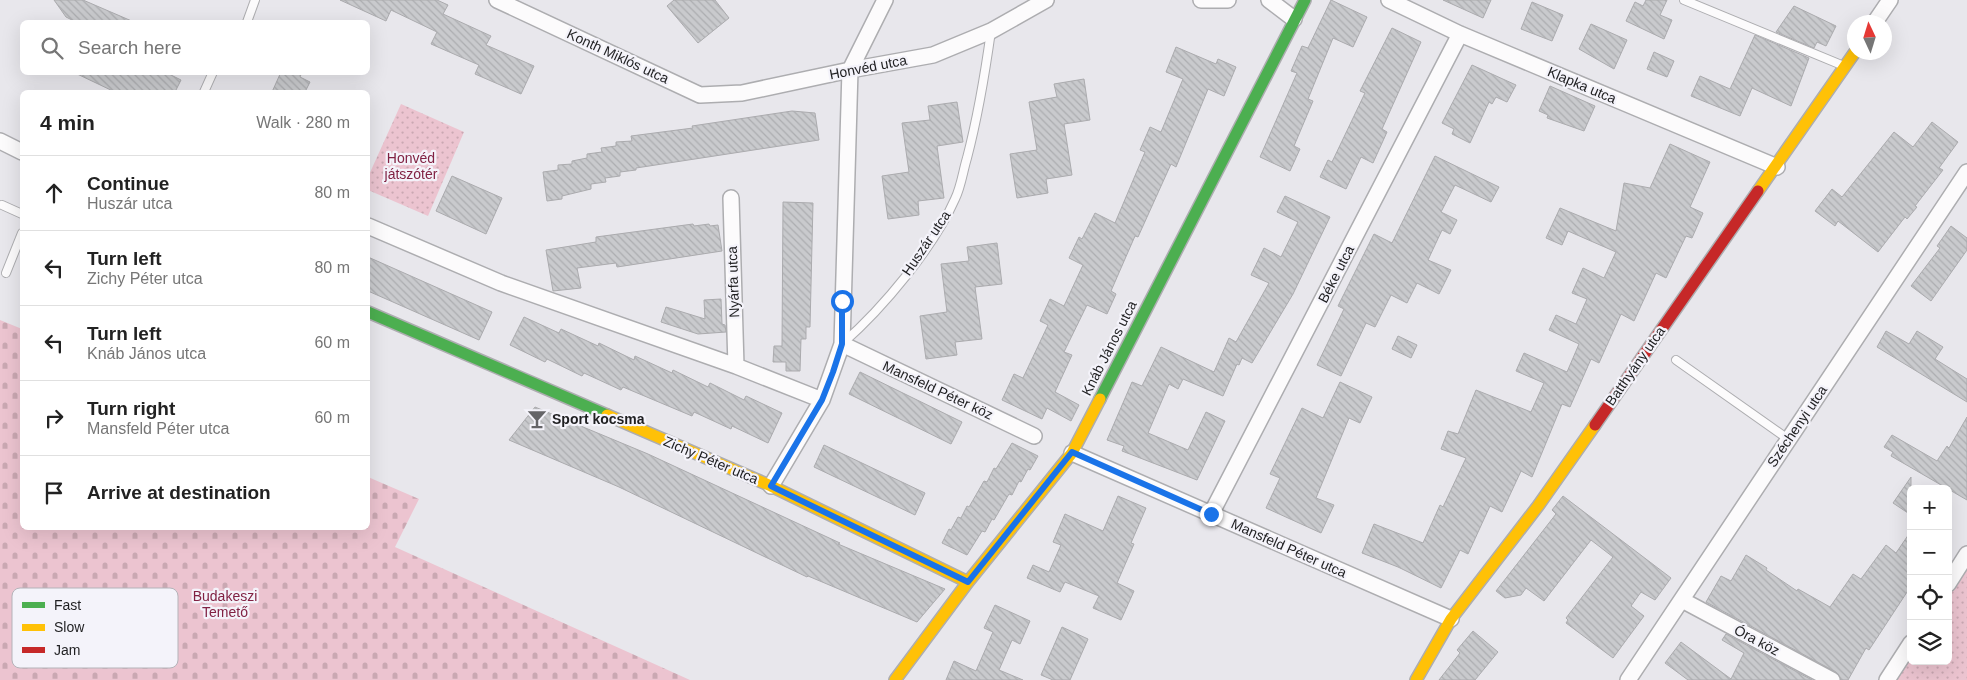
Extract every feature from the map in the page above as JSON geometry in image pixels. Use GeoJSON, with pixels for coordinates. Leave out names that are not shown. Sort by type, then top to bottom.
{"type":"FeatureCollection","features":[{"type":"Feature","properties":{"kind":"street","name":"Konth Miklós utca"},"geometry":{"type":"LineString","coordinates":[[497,0],[700,95],[742,93]]}},
{"type":"Feature","properties":{"kind":"street"},"geometry":{"type":"LineString","coordinates":[[771,486],[822,400],[842,344],[850,70],[885,0]]}},
{"type":"Feature","properties":{"kind":"street","name":"Honvéd utca"},"geometry":{"type":"LineString","coordinates":[[742,93],[933,55],[991,31],[1046,0]]}},
{"type":"Feature","properties":{"kind":"street"},"geometry":{"type":"LineString","coordinates":[[1201,0],[1228,0]]}},
{"type":"Feature","properties":{"kind":"street"},"geometry":{"type":"LineString","coordinates":[[1269,0],[1294,19]]}},
{"type":"Feature","properties":{"kind":"street","name":"Knáb János utca"},"geometry":{"type":"LineString","coordinates":[[895,680],[968,582],[1072,452],[1305,0]]}},
{"type":"Feature","properties":{"kind":"street","name":"Klapka utca"},"geometry":{"type":"LineString","coordinates":[[1389,0],[1460,34],[1777,167]]}},
{"type":"Feature","properties":{"kind":"street"},"geometry":{"type":"LineString","coordinates":[[1880,15],[1890,0]]}},
{"type":"Feature","properties":{"kind":"street","name":"Béke utca"},"geometry":{"type":"LineString","coordinates":[[1211,514],[1460,34]]}},
{"type":"Feature","properties":{"kind":"street","name":"Batthyány utca"},"geometry":{"type":"LineString","coordinates":[[1416,680],[1452,619],[1538,506],[1850,60]]}},
{"type":"Feature","properties":{"kind":"street"},"geometry":{"type":"LineString","coordinates":[[0,141],[20,151]]}},
{"type":"Feature","properties":{"kind":"street","name":"Széchenyi utca"},"geometry":{"type":"LineString","coordinates":[[1628,680],[1967,172]]}},
{"type":"Feature","properties":{"kind":"street","name":"Nyárfa utca"},"geometry":{"type":"LineString","coordinates":[[731,198],[736,366]]}},
{"type":"Feature","properties":{"kind":"street"},"geometry":{"type":"LineString","coordinates":[[370,227],[501,283],[736,366],[822,400]]}},
{"type":"Feature","properties":{"kind":"street","name":"Zichy Péter utca"},"geometry":{"type":"LineString","coordinates":[[370,313],[771,486],[968,582]]}},
{"type":"Feature","properties":{"kind":"street","name":"Mansfeld Péter köz"},"geometry":{"type":"LineString","coordinates":[[842,344],[1034,436]]}},
{"type":"Feature","properties":{"kind":"street","name":"Mansfeld Péter utca"},"geometry":{"type":"LineString","coordinates":[[1072,452],[1452,619]]}},
{"type":"Feature","properties":{"kind":"street"},"geometry":{"type":"LineString","coordinates":[[1952,578],[1967,554]]}},
{"type":"Feature","properties":{"kind":"street","name":"Óra köz"},"geometry":{"type":"LineString","coordinates":[[1682,600],[1832,680]]}},
{"type":"Feature","properties":{"kind":"street"},"geometry":{"type":"LineString","coordinates":[[1888,680],[1907,649]]}},
{"type":"Feature","properties":{"kind":"lane"},"geometry":{"type":"LineString","coordinates":[[248,20],[255,0]]}},
{"type":"Feature","properties":{"kind":"lane"},"geometry":{"type":"LineString","coordinates":[[1684,0],[1846,67]]}},
{"type":"Feature","properties":{"kind":"lane","name":"Huszár utca"},"geometry":{"type":"LineString","coordinates":[[842,344],[868,322],[885,302],[935,234],[956,198],[983,94],[991,31]]}},
{"type":"Feature","properties":{"kind":"lane"},"geometry":{"type":"LineString","coordinates":[[205,90],[212,75]]}},
{"type":"Feature","properties":{"kind":"lane"},"geometry":{"type":"LineString","coordinates":[[2,205],[20,213]]}},
{"type":"Feature","properties":{"kind":"lane"},"geometry":{"type":"LineString","coordinates":[[6,273],[20,238]]}},
{"type":"Feature","properties":{"kind":"lane"},"geometry":{"type":"LineString","coordinates":[[1676,360],[1788,438]]}},
{"type":"Feature","properties":{"kind":"green space","name":"Honvéd játszótér"},"geometry":{"type":"Polygon","coordinates":[[[401,104],[464,132],[428,216],[370,191],[370,173],[401,104]]]}},
{"type":"Feature","properties":{"kind":"green space","name":"Budakeszi Temető"},"geometry":{"type":"Polygon","coordinates":[[[0,320],[20,328],[20,530],[370,530],[370,478],[419,499],[395,547],[690,680],[0,680],[0,320]]]}},
{"type":"Feature","properties":{"kind":"green space"},"geometry":{"type":"Polygon","coordinates":[[[1967,554],[1967,680],[1887,680],[1907,649],[1907,665],[1952,665],[1952,578],[1967,554]]]}},
{"type":"Feature","properties":{"kind":"building"},"geometry":{"type":"Polygon","coordinates":[[[54,0],[83,0],[129,20],[72,20],[66,17],[54,0]]]}},
{"type":"Feature","properties":{"kind":"building"},"geometry":{"type":"Polygon","coordinates":[[[340,0],[437,0],[448,5],[443,14],[491,36],[486,45],[534,66],[521,94],[475,74],[479,65],[431,44],[437,32],[391,10],[386,21],[340,0]]]}},
{"type":"Feature","properties":{"kind":"building"},"geometry":{"type":"Polygon","coordinates":[[[674,0],[715,0],[729,18],[698,43],[667,6],[674,0]]]}},
{"type":"Feature","properties":{"kind":"building"},"geometry":{"type":"Polygon","coordinates":[[[1331,0],[1367,17],[1353,47],[1333,38],[1308,99],[1313,101],[1294,146],[1300,149],[1290,171],[1260,157],[1297,73],[1291,71],[1302,46],[1308,48],[1331,0]]]}},
{"type":"Feature","properties":{"kind":"building"},"geometry":{"type":"Polygon","coordinates":[[[1443,0],[1491,0],[1483,18],[1443,0]]]}},
{"type":"Feature","properties":{"kind":"building"},"geometry":{"type":"Polygon","coordinates":[[[1646,0],[1667,0],[1660,15],[1672,20],[1664,39],[1626,21],[1635,2],[1643,6],[1646,0]]]}},
{"type":"Feature","properties":{"kind":"building"},"geometry":{"type":"Polygon","coordinates":[[[1532,2],[1563,15],[1552,41],[1521,29],[1532,2]]]}},
{"type":"Feature","properties":{"kind":"building"},"geometry":{"type":"Polygon","coordinates":[[[1794,6],[1836,26],[1826,46],[1817,42],[1814,48],[1776,32],[1794,6]]]}},
{"type":"Feature","properties":{"kind":"building"},"geometry":{"type":"Polygon","coordinates":[[[1591,24],[1627,40],[1614,69],[1579,49],[1591,24]]]}},
{"type":"Feature","properties":{"kind":"building"},"geometry":{"type":"Polygon","coordinates":[[[1392,28],[1421,42],[1382,129],[1387,132],[1373,163],[1361,157],[1346,189],[1320,177],[1328,160],[1332,162],[1365,93],[1360,91],[1392,28]]]}},
{"type":"Feature","properties":{"kind":"building"},"geometry":{"type":"Polygon","coordinates":[[[1755,35],[1809,58],[1791,106],[1752,88],[1740,116],[1691,96],[1700,76],[1730,89],[1755,35]]]}},
{"type":"Feature","properties":{"kind":"building"},"geometry":{"type":"Polygon","coordinates":[[[1176,47],[1216,64],[1218,59],[1236,67],[1224,96],[1208,89],[1176,167],[1171,164],[1138,237],[1135,236],[1111,291],[1116,294],[1107,314],[1087,305],[1064,352],[1072,355],[1055,392],[1079,405],[1071,421],[1047,408],[1042,419],[1002,400],[1014,374],[1023,378],[1048,325],[1040,321],[1050,299],[1064,306],[1083,265],[1069,258],[1079,237],[1082,239],[1095,213],[1115,223],[1145,152],[1140,150],[1150,127],[1161,132],[1183,79],[1166,72],[1176,47]]]}},
{"type":"Feature","properties":{"kind":"building"},"geometry":{"type":"Polygon","coordinates":[[[1654,52],[1674,61],[1667,77],[1647,69],[1654,52]]]}},
{"type":"Feature","properties":{"kind":"building"},"geometry":{"type":"Polygon","coordinates":[[[1472,65],[1516,85],[1507,102],[1496,97],[1492,104],[1489,102],[1470,143],[1452,134],[1454,129],[1442,123],[1472,65]]]}},
{"type":"Feature","properties":{"kind":"building"},"geometry":{"type":"Polygon","coordinates":[[[79,75],[171,75],[181,80],[176,90],[111,90],[79,75]]]}},
{"type":"Feature","properties":{"kind":"building"},"geometry":{"type":"Polygon","coordinates":[[[280,75],[301,75],[300,77],[310,82],[306,90],[273,90],[280,75]]]}},
{"type":"Feature","properties":{"kind":"building"},"geometry":{"type":"Polygon","coordinates":[[[1084,79],[1090,120],[1064,124],[1072,175],[1046,179],[1048,193],[1017,198],[1010,154],[1037,150],[1029,102],[1057,97],[1054,84],[1084,79]]]}},
{"type":"Feature","properties":{"kind":"building"},"geometry":{"type":"Polygon","coordinates":[[[1550,86],[1595,106],[1584,131],[1547,118],[1548,115],[1539,111],[1550,86]]]}},
{"type":"Feature","properties":{"kind":"building"},"geometry":{"type":"Polygon","coordinates":[[[957,102],[963,142],[937,146],[944,198],[918,201],[919,215],[888,219],[882,176],[909,172],[902,123],[930,120],[928,106],[957,102]]]}},
{"type":"Feature","properties":{"kind":"building"},"geometry":{"type":"Polygon","coordinates":[[[792,111],[815,113],[819,140],[636,168],[636,170],[620,172],[620,176],[605,178],[606,182],[591,184],[591,189],[562,196],[562,199],[547,201],[543,172],[558,170],[558,165],[572,164],[572,161],[587,158],[587,154],[602,152],[601,148],[616,146],[616,142],[632,141],[631,136],[693,128],[692,126],[792,111]]]}},
{"type":"Feature","properties":{"kind":"building"},"geometry":{"type":"Polygon","coordinates":[[[1932,122],[1958,142],[1939,168],[1943,170],[1915,206],[1917,207],[1907,219],[1905,217],[1878,252],[1838,221],[1835,226],[1815,211],[1832,189],[1842,197],[1894,132],[1913,147],[1932,122]]]}},
{"type":"Feature","properties":{"kind":"building"},"geometry":{"type":"Polygon","coordinates":[[[1670,144],[1710,162],[1690,207],[1703,213],[1692,238],[1686,236],[1666,278],[1656,273],[1634,321],[1621,314],[1599,363],[1591,359],[1570,407],[1562,404],[1532,477],[1521,471],[1502,512],[1490,506],[1468,554],[1460,550],[1441,588],[1398,567],[1362,553],[1374,524],[1423,543],[1440,505],[1443,507],[1466,458],[1441,449],[1448,431],[1458,434],[1476,390],[1531,412],[1544,383],[1516,371],[1524,353],[1567,372],[1579,344],[1549,330],[1556,315],[1576,324],[1587,299],[1572,293],[1583,268],[1604,278],[1616,252],[1568,231],[1562,245],[1546,238],[1560,208],[1616,231],[1624,183],[1650,188],[1670,144]]]}},
{"type":"Feature","properties":{"kind":"building"},"geometry":{"type":"Polygon","coordinates":[[[1435,156],[1499,187],[1491,202],[1455,185],[1441,212],[1457,220],[1450,234],[1442,230],[1428,260],[1451,270],[1439,294],[1417,283],[1407,303],[1391,295],[1375,327],[1366,323],[1341,376],[1317,365],[1344,309],[1338,306],[1374,234],[1392,243],[1435,156]]]}},
{"type":"Feature","properties":{"kind":"building"},"geometry":{"type":"Polygon","coordinates":[[[452,176],[502,198],[486,234],[436,211],[452,176]]]}},
{"type":"Feature","properties":{"kind":"building"},"geometry":{"type":"Polygon","coordinates":[[[1285,196],[1330,217],[1293,294],[1252,363],[1242,358],[1239,365],[1237,364],[1223,396],[1183,379],[1178,389],[1169,384],[1148,433],[1188,450],[1206,412],[1225,421],[1197,480],[1122,451],[1124,446],[1107,440],[1132,382],[1142,386],[1161,347],[1214,372],[1229,338],[1236,342],[1269,283],[1251,275],[1264,248],[1281,257],[1298,222],[1277,212],[1285,196]]]}},
{"type":"Feature","properties":{"kind":"building"},"geometry":{"type":"Polygon","coordinates":[[[783,202],[813,203],[810,327],[806,327],[806,339],[801,339],[800,371],[786,371],[786,362],[773,362],[774,346],[782,346],[783,202]]]}},
{"type":"Feature","properties":{"kind":"building"},"geometry":{"type":"Polygon","coordinates":[[[693,224],[694,226],[718,225],[722,251],[617,267],[616,263],[577,268],[581,288],[553,291],[546,250],[596,242],[596,237],[693,224]]]}},
{"type":"Feature","properties":{"kind":"building"},"geometry":{"type":"Polygon","coordinates":[[[1951,226],[1967,238],[1967,250],[1931,301],[1911,286],[1940,248],[1937,246],[1951,226]]]}},
{"type":"Feature","properties":{"kind":"building"},"geometry":{"type":"Polygon","coordinates":[[[997,243],[1002,284],[975,287],[982,339],[955,342],[957,355],[926,359],[920,316],[947,312],[941,264],[969,261],[967,247],[997,243]]]}},
{"type":"Feature","properties":{"kind":"building"},"geometry":{"type":"Polygon","coordinates":[[[370,258],[492,312],[479,340],[370,292],[370,258]]]}},
{"type":"Feature","properties":{"kind":"building"},"geometry":{"type":"Polygon","coordinates":[[[721,299],[722,324],[725,325],[726,332],[698,334],[661,322],[666,307],[705,319],[704,300],[721,299]]]}},
{"type":"Feature","properties":{"kind":"building"},"geometry":{"type":"Polygon","coordinates":[[[524,317],[559,333],[561,329],[598,346],[599,343],[634,360],[635,356],[672,373],[673,370],[708,387],[710,383],[744,400],[746,396],[782,413],[768,443],[732,426],[731,429],[694,412],[692,416],[623,387],[621,390],[584,373],[582,376],[547,359],[545,362],[510,345],[524,317]]]}},
{"type":"Feature","properties":{"kind":"building"},"geometry":{"type":"Polygon","coordinates":[[[1886,331],[1909,344],[1917,331],[1943,347],[1935,359],[1967,379],[1967,402],[1877,347],[1886,331]]]}},
{"type":"Feature","properties":{"kind":"building"},"geometry":{"type":"Polygon","coordinates":[[[1398,336],[1417,345],[1411,358],[1392,349],[1398,336]]]}},
{"type":"Feature","properties":{"kind":"building"},"geometry":{"type":"Polygon","coordinates":[[[860,372],[962,422],[951,444],[849,394],[860,372]]]}},
{"type":"Feature","properties":{"kind":"building"},"geometry":{"type":"Polygon","coordinates":[[[1340,382],[1372,397],[1360,423],[1349,418],[1316,498],[1334,505],[1321,533],[1266,508],[1280,478],[1270,474],[1302,408],[1323,418],[1340,382]]]}},
{"type":"Feature","properties":{"kind":"building"},"geometry":{"type":"Polygon","coordinates":[[[535,407],[648,454],[840,543],[838,544],[945,589],[917,622],[807,577],[619,487],[509,440],[535,407]]]}},
{"type":"Feature","properties":{"kind":"building"},"geometry":{"type":"Polygon","coordinates":[[[1967,417],[1967,500],[1952,491],[1952,485],[1941,485],[1891,456],[1893,452],[1884,447],[1892,435],[1937,461],[1947,446],[1949,448],[1967,417]]]}},
{"type":"Feature","properties":{"kind":"building"},"geometry":{"type":"Polygon","coordinates":[[[1012,443],[1038,456],[1030,470],[1028,469],[1021,482],[1019,481],[1012,495],[1009,494],[994,520],[992,519],[985,532],[982,531],[967,555],[942,543],[949,529],[951,530],[958,517],[961,518],[984,481],[987,482],[994,468],[996,469],[1012,443]]]}},
{"type":"Feature","properties":{"kind":"building"},"geometry":{"type":"Polygon","coordinates":[[[824,445],[925,493],[915,515],[814,467],[824,445]]]}},
{"type":"Feature","properties":{"kind":"building"},"geometry":{"type":"Polygon","coordinates":[[[1911,477],[1911,485],[1907,485],[1907,512],[1893,503],[1911,477]]]}},
{"type":"Feature","properties":{"kind":"building"},"geometry":{"type":"Polygon","coordinates":[[[1118,496],[1146,508],[1131,543],[1134,544],[1117,583],[1134,591],[1121,620],[1093,608],[1099,596],[1065,582],[1060,592],[1027,578],[1033,565],[1049,572],[1061,545],[1053,542],[1065,514],[1103,531],[1118,496]]]}},
{"type":"Feature","properties":{"kind":"building"},"geometry":{"type":"Polygon","coordinates":[[[1563,496],[1671,578],[1655,600],[1641,592],[1631,606],[1644,616],[1613,658],[1566,623],[1568,620],[1566,618],[1613,557],[1591,540],[1544,601],[1526,588],[1521,595],[1505,598],[1496,591],[1556,514],[1552,510],[1563,496]]]}},
{"type":"Feature","properties":{"kind":"building"},"geometry":{"type":"Polygon","coordinates":[[[1907,537],[1907,592],[1869,650],[1866,648],[1848,680],[1841,680],[1836,672],[1706,602],[1721,576],[1731,581],[1746,555],[1797,591],[1798,589],[1830,607],[1853,574],[1861,579],[1886,545],[1896,553],[1907,537]]]}},
{"type":"Feature","properties":{"kind":"building"},"geometry":{"type":"Polygon","coordinates":[[[995,605],[1030,621],[1020,644],[1012,640],[999,670],[1023,680],[946,680],[954,661],[976,671],[993,632],[984,628],[995,605]]]}},
{"type":"Feature","properties":{"kind":"building"},"geometry":{"type":"Polygon","coordinates":[[[1062,627],[1088,639],[1070,680],[1053,680],[1041,675],[1062,627]]]}},
{"type":"Feature","properties":{"kind":"building"},"geometry":{"type":"Polygon","coordinates":[[[1473,631],[1498,652],[1475,680],[1439,680],[1460,653],[1457,650],[1473,631]]]}},
{"type":"Feature","properties":{"kind":"building"},"geometry":{"type":"Polygon","coordinates":[[[1726,634],[1812,680],[1688,680],[1665,663],[1681,642],[1731,679],[1744,653],[1722,640],[1726,634]]]}},
{"type":"Feature","properties":{"kind":"traffic: fast"},"geometry":{"type":"LineString","coordinates":[[1100,399],[1305,0]]}},
{"type":"Feature","properties":{"kind":"traffic: fast"},"geometry":{"type":"LineString","coordinates":[[370,313],[607,415]]}},
{"type":"Feature","properties":{"kind":"traffic: slow"},"geometry":{"type":"LineString","coordinates":[[1758,191],[1849,60]]}},
{"type":"Feature","properties":{"kind":"traffic: slow"},"geometry":{"type":"LineString","coordinates":[[895,680],[968,582],[1072,453],[1100,399]]}},
{"type":"Feature","properties":{"kind":"traffic: slow"},"geometry":{"type":"LineString","coordinates":[[607,415],[771,486],[968,582]]}},
{"type":"Feature","properties":{"kind":"traffic: slow"},"geometry":{"type":"LineString","coordinates":[[1416,680],[1451,619],[1538,506],[1595,425]]}},
{"type":"Feature","properties":{"kind":"traffic: jam"},"geometry":{"type":"LineString","coordinates":[[1595,425],[1758,191]]}},
{"type":"Feature","properties":{"kind":"place","name":"Sport kocsma"},"geometry":{"type":"Point","coordinates":[537,419]}},
{"type":"Feature","properties":{"kind":"route"},"geometry":{"type":"LineString","coordinates":[[842,301],[842,344],[833,372],[822,400],[771,486],[968,582],[1072,452],[1211,514]]}}]}
